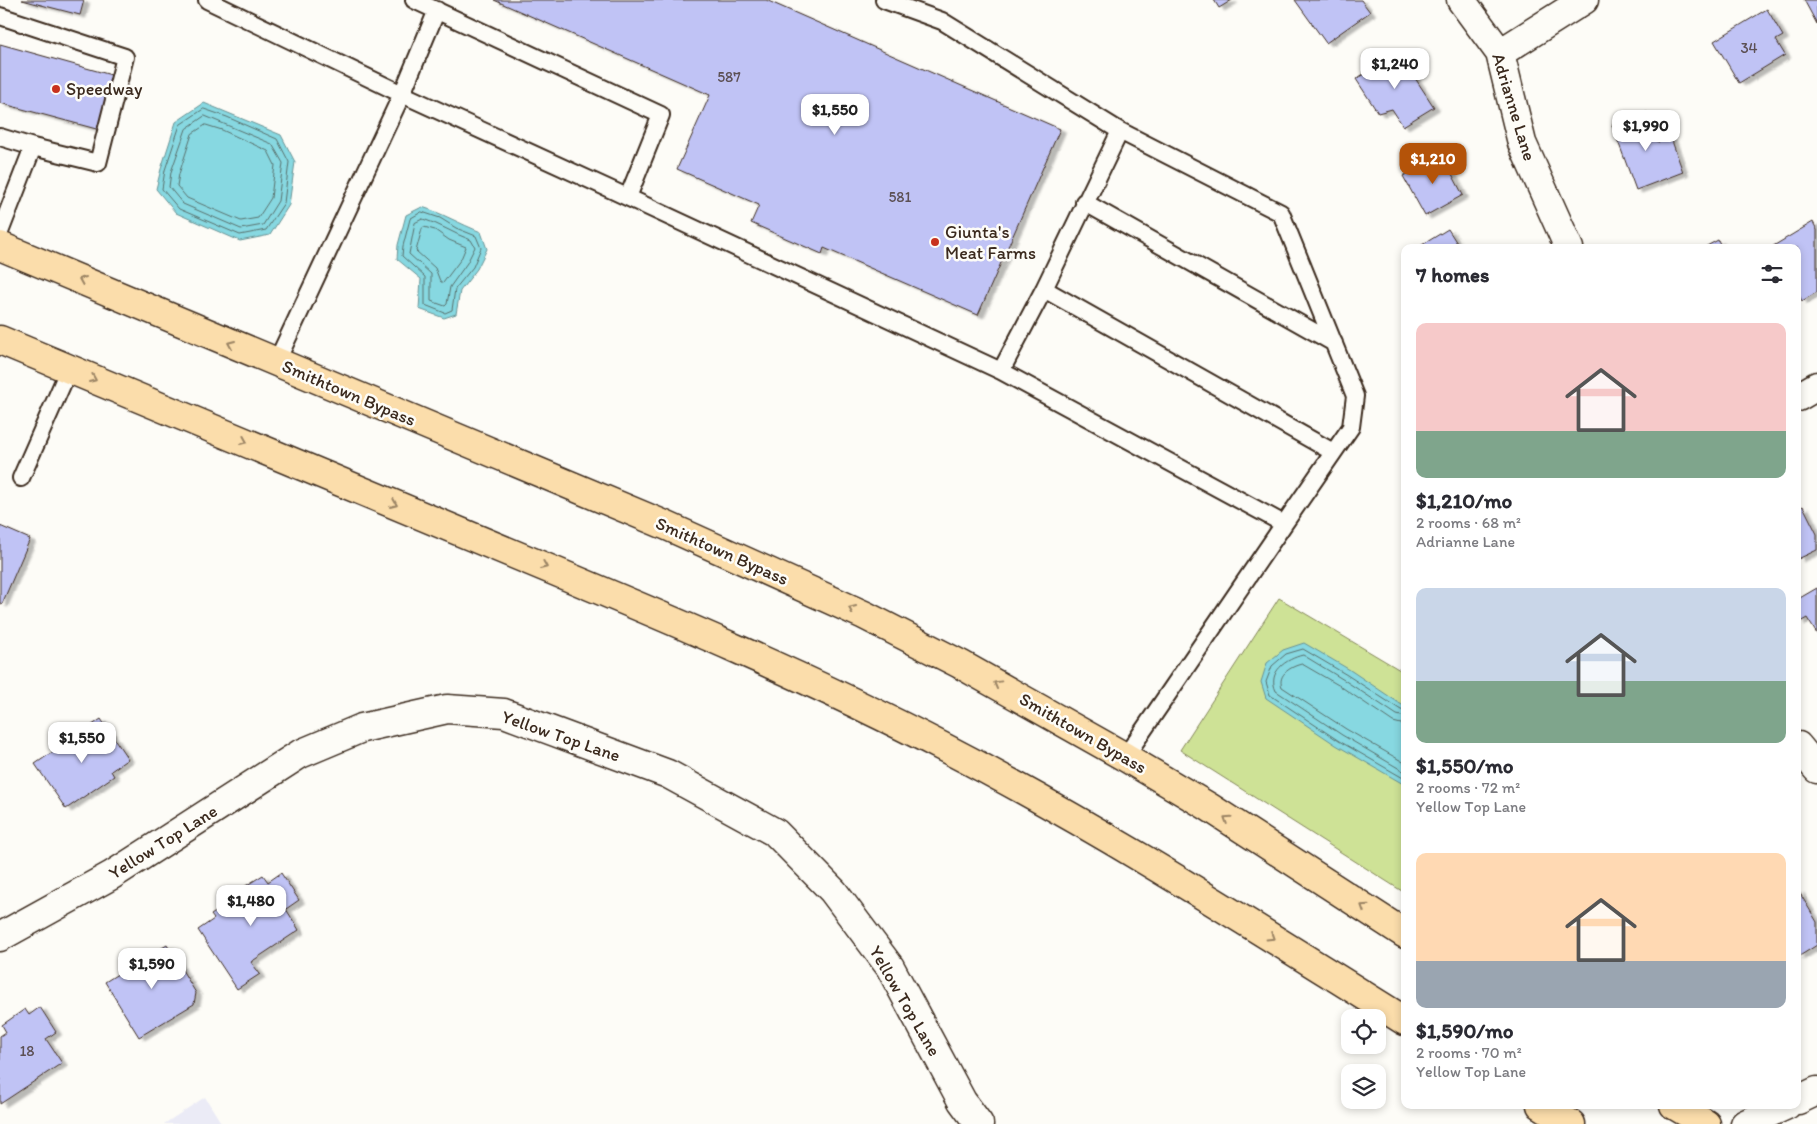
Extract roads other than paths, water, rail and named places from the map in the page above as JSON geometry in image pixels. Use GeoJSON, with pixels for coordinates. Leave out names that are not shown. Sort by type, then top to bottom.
{"type":"FeatureCollection","features":[{"type":"Feature","properties":{"kind":"highway","name":"Smithtown Bypass"},"geometry":{"type":"LineString","coordinates":[[0,246],[665,524],[864,615],[960,664],[1125,757],[1209,807],[1401,931]]}},
{"type":"Feature","properties":{"kind":"highway"},"geometry":{"type":"LineString","coordinates":[[0,340],[638,606],[849,700],[1037,797],[1229,911],[1401,1018]]}},
{"type":"Feature","properties":{"kind":"highway"},"geometry":{"type":"LineString","coordinates":[[1547,1109],[1571,1124]]}},
{"type":"Feature","properties":{"kind":"highway"},"geometry":{"type":"LineString","coordinates":[[1681,1109],[1706,1124]]}},
{"type":"Feature","properties":{"kind":"street","name":"Adrianne Lane"},"geometry":{"type":"LineString","coordinates":[[1461,0],[1500,53],[1522,143],[1567,244]]}},
{"type":"Feature","properties":{"kind":"street"},"geometry":{"type":"LineString","coordinates":[[1500,53],[1584,0]]}},
{"type":"Feature","properties":{"kind":"street"},"geometry":{"type":"LineString","coordinates":[[1801,395],[1817,386]]}},
{"type":"Feature","properties":{"kind":"street","name":"Yellow Top Lane"},"geometry":{"type":"LineString","coordinates":[[0,937],[112,875],[300,754],[362,728],[447,709],[504,713],[668,774],[776,833],[833,891],[890,967],[972,1122]]}},
{"type":"Feature","properties":{"kind":"street"},"geometry":{"type":"LineString","coordinates":[[1801,750],[1817,769]]}},
{"type":"Feature","properties":{"kind":"street"},"geometry":{"type":"LineString","coordinates":[[1801,1099],[1817,1091]]}},
{"type":"Feature","properties":{"kind":"street"},"geometry":{"type":"LineString","coordinates":[[1745,1124],[1778,1109]]}},
{"type":"Feature","properties":{"kind":"lane"},"geometry":{"type":"LineString","coordinates":[[207,0],[402,94],[628,197],[1001,372],[1284,524]]}},
{"type":"Feature","properties":{"kind":"lane"},"geometry":{"type":"LineString","coordinates":[[414,0],[661,115],[628,197]]}},
{"type":"Feature","properties":{"kind":"lane"},"geometry":{"type":"LineString","coordinates":[[884,0],[942,22],[1120,131],[1281,213],[1355,396],[1350,427],[1125,757]]}},
{"type":"Feature","properties":{"kind":"lane"},"geometry":{"type":"LineString","coordinates":[[276,362],[402,94],[437,10]]}},
{"type":"Feature","properties":{"kind":"lane"},"geometry":{"type":"LineString","coordinates":[[0,16],[126,57],[98,163],[0,137]]}},
{"type":"Feature","properties":{"kind":"lane"},"geometry":{"type":"LineString","coordinates":[[1001,372],[1044,289],[1084,202],[1120,131]]}},
{"type":"Feature","properties":{"kind":"lane"},"geometry":{"type":"LineString","coordinates":[[0,232],[33,147]]}},
{"type":"Feature","properties":{"kind":"lane"},"geometry":{"type":"LineString","coordinates":[[1084,202],[1334,343]]}},
{"type":"Feature","properties":{"kind":"lane"},"geometry":{"type":"LineString","coordinates":[[1044,289],[1334,452]]}},
{"type":"Feature","properties":{"kind":"lane"},"geometry":{"type":"LineString","coordinates":[[22,478],[69,369]]}},
{"type":"Feature","properties":{"kind":"water"},"geometry":{"type":"Polygon","coordinates":[[[204,103],[281,135],[295,162],[289,205],[270,235],[240,241],[176,213],[156,189],[176,122],[204,103]]]}},
{"type":"Feature","properties":{"kind":"water"},"geometry":{"type":"Polygon","coordinates":[[[422,207],[481,232],[487,249],[477,269],[460,291],[456,314],[444,318],[419,309],[421,279],[397,259],[398,245],[406,215],[422,207]]]}},
{"type":"Feature","properties":{"kind":"water"},"geometry":{"type":"Polygon","coordinates":[[[1304,643],[1350,670],[1401,704],[1401,783],[1336,745],[1266,698],[1261,682],[1267,663],[1283,650],[1304,643]]]}},
{"type":"Feature","properties":{"kind":"place","name":"Speedway"},"geometry":{"type":"Point","coordinates":[56,89]}},
{"type":"Feature","properties":{"kind":"place","name":"Giunta's Meat Farms"},"geometry":{"type":"Point","coordinates":[935,242]}}]}
